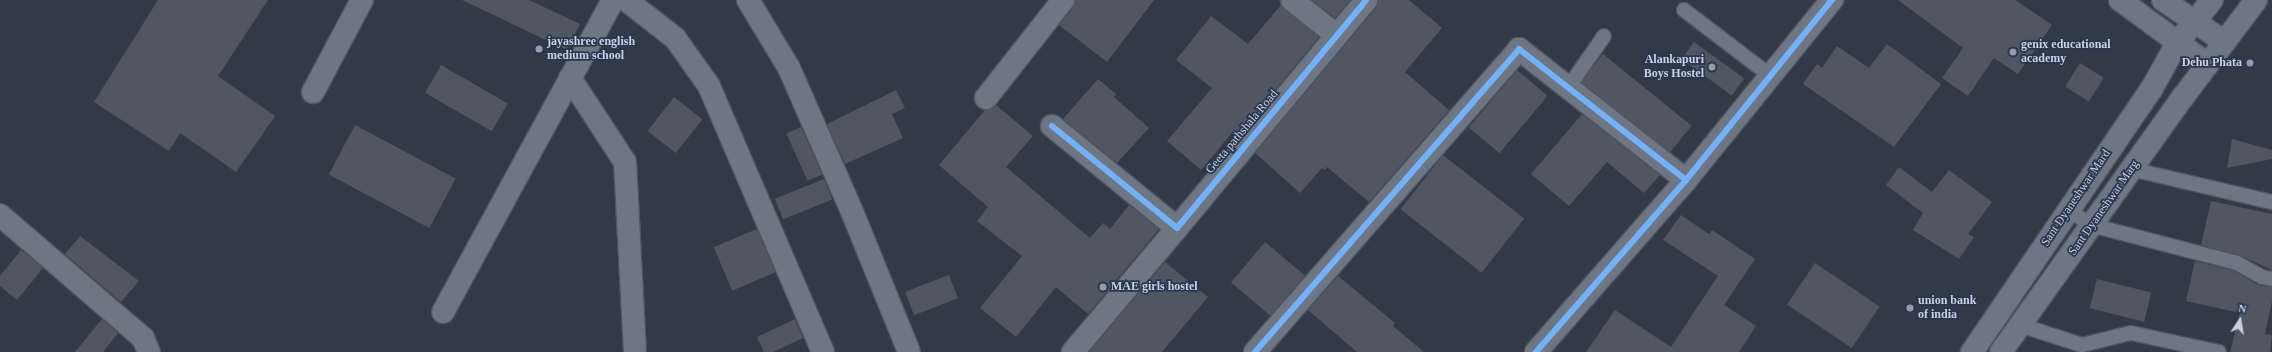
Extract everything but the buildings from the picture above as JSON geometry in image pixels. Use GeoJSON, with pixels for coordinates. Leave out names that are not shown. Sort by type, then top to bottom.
{"type":"FeatureCollection","features":[{"type":"Feature","properties":{"kind":"main road"},"geometry":{"type":"LineString","coordinates":[[2120,0],[2207,64]]}},
{"type":"Feature","properties":{"kind":"main road"},"geometry":{"type":"LineString","coordinates":[[2163,0],[2223,42]]}},
{"type":"Feature","properties":{"kind":"main road","name":"Sant Dyaneshwar Mard"},"geometry":{"type":"LineString","coordinates":[[1972,352],[2151,90],[2177,43],[2212,0]]}},
{"type":"Feature","properties":{"kind":"main road","name":"Sant Dyaneshwar Marg"},"geometry":{"type":"LineString","coordinates":[[2001,352],[2207,64],[2256,0]]}},
{"type":"Feature","properties":{"kind":"main road"},"geometry":{"type":"LineString","coordinates":[[2024,276],[2044,291]]}},
{"type":"Feature","properties":{"kind":"street"},"geometry":{"type":"LineString","coordinates":[[313,92],[362,0]]}},
{"type":"Feature","properties":{"kind":"street"},"geometry":{"type":"LineString","coordinates":[[443,312],[613,0]]}},
{"type":"Feature","properties":{"kind":"street"},"geometry":{"type":"LineString","coordinates":[[626,0],[675,38],[709,86],[822,352]]}},
{"type":"Feature","properties":{"kind":"street"},"geometry":{"type":"LineString","coordinates":[[748,0],[789,68],[851,209],[909,352]]}},
{"type":"Feature","properties":{"kind":"street"},"geometry":{"type":"LineString","coordinates":[[986,98],[1062,0]]}},
{"type":"Feature","properties":{"kind":"street"},"geometry":{"type":"LineString","coordinates":[[1292,0],[1336,35]]}},
{"type":"Feature","properties":{"kind":"street","name":"Geeta pathshala Road"},"geometry":{"type":"LineString","coordinates":[[1073,352],[1366,0]]}},
{"type":"Feature","properties":{"kind":"street"},"geometry":{"type":"LineString","coordinates":[[1536,352],[1686,180],[1772,77],[1832,0]]}},
{"type":"Feature","properties":{"kind":"street"},"geometry":{"type":"LineString","coordinates":[[1254,352],[1519,49],[1686,180]]}},
{"type":"Feature","properties":{"kind":"street"},"geometry":{"type":"LineString","coordinates":[[570,78],[625,162],[635,352]]}},
{"type":"Feature","properties":{"kind":"street"},"geometry":{"type":"LineString","coordinates":[[1052,126],[1177,228]]}},
{"type":"Feature","properties":{"kind":"street"},"geometry":{"type":"LineString","coordinates":[[0,215],[144,338],[149,352]]}},
{"type":"Feature","properties":{"kind":"lane"},"geometry":{"type":"LineString","coordinates":[[1684,10],[1772,77]]}},
{"type":"Feature","properties":{"kind":"lane"},"geometry":{"type":"LineString","coordinates":[[1568,88],[1604,36]]}},
{"type":"Feature","properties":{"kind":"lane"},"geometry":{"type":"LineString","coordinates":[[2131,169],[2272,202]]}},
{"type":"Feature","properties":{"kind":"lane"},"geometry":{"type":"LineString","coordinates":[[2068,210],[2091,225],[2237,263],[2262,277],[2272,279]]}},
{"type":"Feature","properties":{"kind":"lane"},"geometry":{"type":"LineString","coordinates":[[2020,325],[2082,345],[2131,333],[2219,352]]}},
{"type":"Feature","properties":{"kind":"cycle path"},"geometry":{"type":"LineString","coordinates":[[1052,126],[1177,228],[1366,0]]}},
{"type":"Feature","properties":{"kind":"cycle path"},"geometry":{"type":"LineString","coordinates":[[1536,352],[1686,180],[1832,0]]}},
{"type":"Feature","properties":{"kind":"cycle path"},"geometry":{"type":"LineString","coordinates":[[1255,352],[1519,49],[1686,180]]}},
{"type":"Feature","properties":{"kind":"place","name":"jayashree english medium school"},"geometry":{"type":"Point","coordinates":[539,49]}},
{"type":"Feature","properties":{"kind":"place","name":"genix educational academy"},"geometry":{"type":"Point","coordinates":[2013,52]}},
{"type":"Feature","properties":{"kind":"place","name":"Dehu Phata"},"geometry":{"type":"Point","coordinates":[2250,63]}},
{"type":"Feature","properties":{"kind":"place","name":"Alankapuri Boys Hostel"},"geometry":{"type":"Point","coordinates":[1712,67]}},
{"type":"Feature","properties":{"kind":"place","name":"MAE girls hostel"},"geometry":{"type":"Point","coordinates":[1103,287]}},
{"type":"Feature","properties":{"kind":"place","name":"union bank of india"},"geometry":{"type":"Point","coordinates":[1910,308]}}]}
